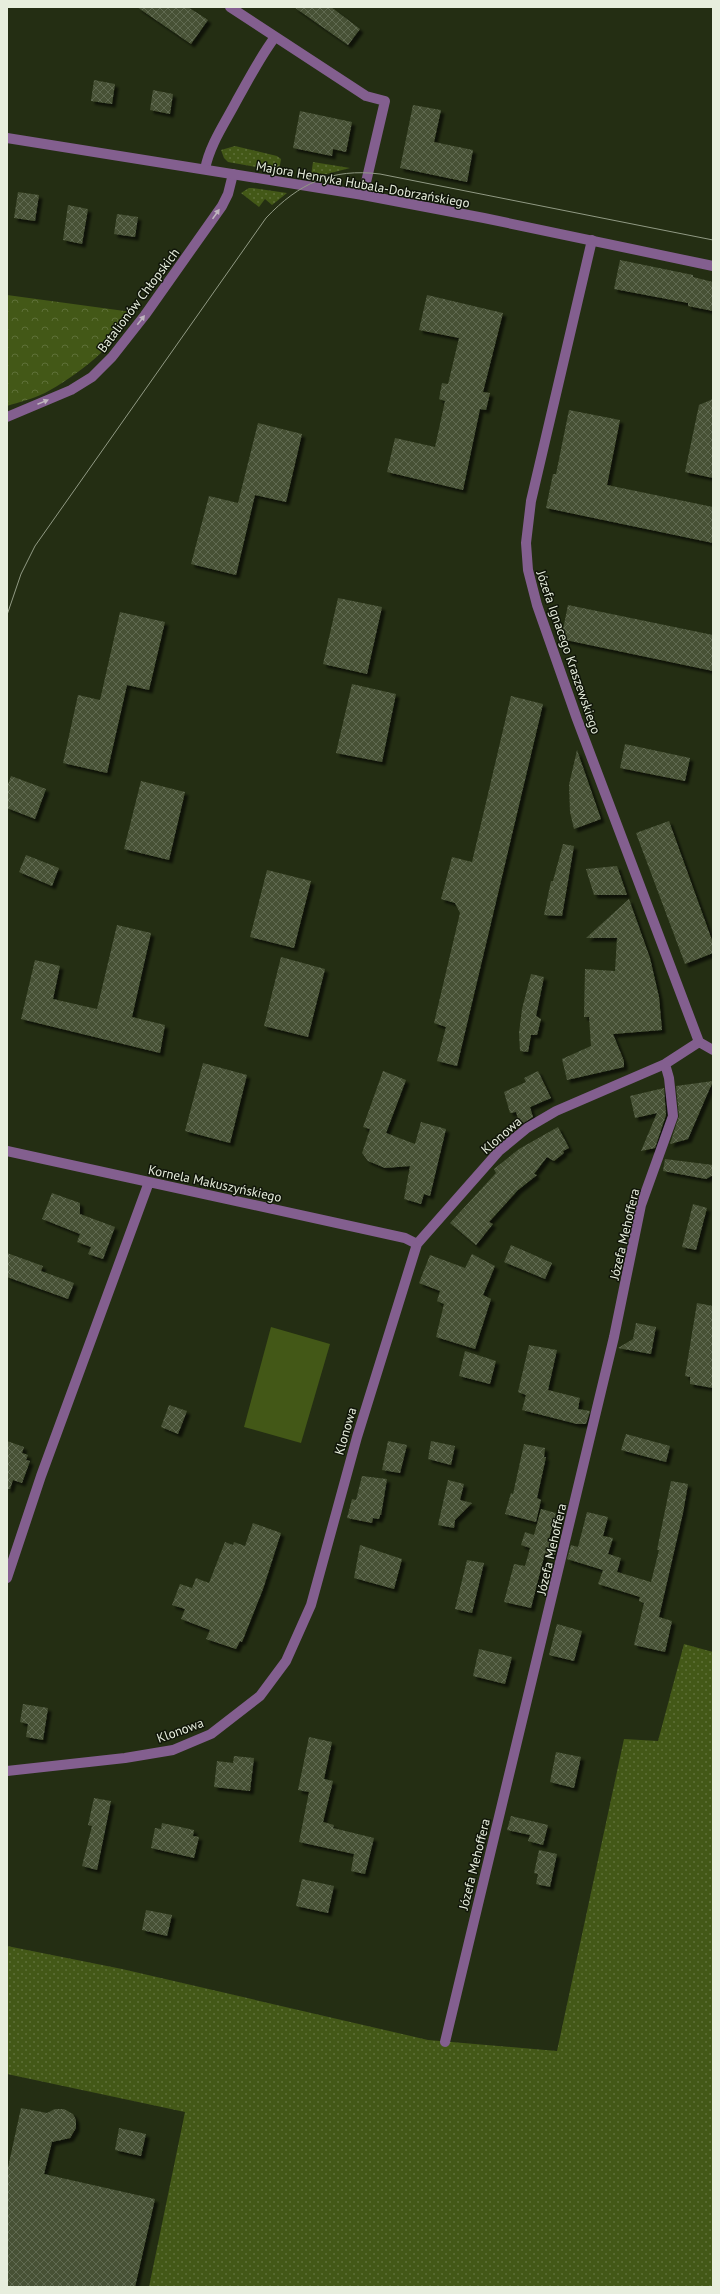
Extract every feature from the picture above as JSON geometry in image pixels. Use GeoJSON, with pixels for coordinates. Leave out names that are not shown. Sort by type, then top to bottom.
{"type":"FeatureCollection","features":[{"type":"Feature","properties":{"kind":"street"},"geometry":{"type":"LineString","coordinates":[[230,7],[366,96],[385,101],[363,195]]}},
{"type":"Feature","properties":{"kind":"street"},"geometry":{"type":"LineString","coordinates":[[205,170],[208,154],[216,138],[264,51],[274,37]]}},
{"type":"Feature","properties":{"kind":"street","name":"Majora Henryka Hubala-Dobrzańskiego"},"geometry":{"type":"LineString","coordinates":[[7,138],[363,195],[592,240],[713,266]]}},
{"type":"Feature","properties":{"kind":"street","name":"Batalionów Chłopskich"},"geometry":{"type":"LineString","coordinates":[[7,417],[71,390],[92,376],[112,357],[145,315],[222,206],[228,194],[233,174]]}},
{"type":"Feature","properties":{"kind":"street","name":"Józefa Ignacego Kraszewskiego"},"geometry":{"type":"LineString","coordinates":[[592,240],[531,501],[526,543],[528,570],[537,605],[577,719],[699,1042]]}},
{"type":"Feature","properties":{"kind":"street"},"geometry":{"type":"LineString","coordinates":[[699,1042],[713,1050]]}},
{"type":"Feature","properties":{"kind":"street","name":"Klonowa"},"geometry":{"type":"LineString","coordinates":[[7,1771],[125,1758],[173,1750],[211,1734],[260,1696],[286,1661],[311,1605],[357,1437],[417,1244],[499,1151],[527,1128],[556,1111],[665,1064],[699,1042]]}},
{"type":"Feature","properties":{"kind":"street","name":"Józefa Mehoffera"},"geometry":{"type":"LineString","coordinates":[[445,2042],[613,1345],[641,1205],[673,1116],[669,1078],[665,1064]]}},
{"type":"Feature","properties":{"kind":"street","name":"Kornela Makuszyńskiego"},"geometry":{"type":"LineString","coordinates":[[7,1152],[397,1236],[417,1244]]}},
{"type":"Feature","properties":{"kind":"street"},"geometry":{"type":"LineString","coordinates":[[7,1578],[41,1476],[149,1182]]}},
{"type":"Feature","properties":{"kind":"green space"},"geometry":{"type":"Polygon","coordinates":[[[235,146],[277,156],[281,159],[279,171],[228,162],[224,158],[221,150],[235,146]]]}},
{"type":"Feature","properties":{"kind":"green space"},"geometry":{"type":"Polygon","coordinates":[[[313,162],[350,168],[315,177],[311,176],[313,162]]]}},
{"type":"Feature","properties":{"kind":"green space"},"geometry":{"type":"Polygon","coordinates":[[[249,188],[287,193],[272,205],[265,199],[259,207],[241,193],[249,188]]]}},
{"type":"Feature","properties":{"kind":"green space"},"geometry":{"type":"Polygon","coordinates":[[[7,295],[132,312],[126,324],[117,336],[82,369],[45,393],[7,406],[7,295]]]}},
{"type":"Feature","properties":{"kind":"green space"},"geometry":{"type":"Polygon","coordinates":[[[271,1327],[330,1344],[301,1443],[244,1427],[271,1327]]]}},
{"type":"Feature","properties":{"kind":"green space"},"geometry":{"type":"Polygon","coordinates":[[[684,1644],[713,1652],[713,2287],[149,2287],[185,2112],[7,2074],[7,1946],[122,1969],[428,2040],[557,2051],[624,1739],[658,1741],[684,1644]]]}},
{"type":"Feature","properties":{"kind":"building"},"geometry":{"type":"Polygon","coordinates":[[[137,7],[188,7],[208,20],[191,44],[137,7]]]}},
{"type":"Feature","properties":{"kind":"building"},"geometry":{"type":"Polygon","coordinates":[[[294,7],[331,7],[360,29],[348,45],[294,7]]]}},
{"type":"Feature","properties":{"kind":"building"},"geometry":{"type":"Polygon","coordinates":[[[94,80],[115,84],[112,104],[91,101],[94,80]]]}},
{"type":"Feature","properties":{"kind":"building"},"geometry":{"type":"Polygon","coordinates":[[[153,90],[173,94],[170,114],[150,110],[153,90]]]}},
{"type":"Feature","properties":{"kind":"building"},"geometry":{"type":"Polygon","coordinates":[[[413,105],[441,110],[434,142],[473,150],[467,182],[400,168],[413,105]]]}},
{"type":"Feature","properties":{"kind":"building"},"geometry":{"type":"Polygon","coordinates":[[[300,111],[352,122],[346,152],[333,149],[332,156],[293,148],[300,111]]]}},
{"type":"Feature","properties":{"kind":"building"},"geometry":{"type":"Polygon","coordinates":[[[18,192],[39,195],[35,221],[14,218],[18,192]]]}},
{"type":"Feature","properties":{"kind":"building"},"geometry":{"type":"Polygon","coordinates":[[[68,205],[88,209],[82,244],[63,240],[68,205]]]}},
{"type":"Feature","properties":{"kind":"building"},"geometry":{"type":"Polygon","coordinates":[[[117,214],[138,217],[135,237],[114,234],[117,214]]]}},
{"type":"Feature","properties":{"kind":"building"},"geometry":{"type":"Polygon","coordinates":[[[620,260],[693,275],[693,277],[713,282],[713,311],[688,306],[688,303],[614,289],[620,260]]]}},
{"type":"Feature","properties":{"kind":"building"},"geometry":{"type":"Polygon","coordinates":[[[427,295],[503,313],[483,392],[490,393],[486,410],[480,409],[463,490],[387,472],[395,438],[435,447],[445,401],[439,399],[442,383],[448,384],[459,338],[419,330],[427,295]]]}},
{"type":"Feature","properties":{"kind":"building"},"geometry":{"type":"Polygon","coordinates":[[[713,399],[713,478],[685,472],[699,405],[713,399]]]}},
{"type":"Feature","properties":{"kind":"building"},"geometry":{"type":"Polygon","coordinates":[[[569,410],[620,420],[607,485],[713,507],[713,543],[546,508],[553,474],[556,474],[569,410]]]}},
{"type":"Feature","properties":{"kind":"building"},"geometry":{"type":"Polygon","coordinates":[[[258,423],[302,434],[286,502],[255,495],[236,575],[191,564],[209,496],[238,503],[258,423]]]}},
{"type":"Feature","properties":{"kind":"building"},"geometry":{"type":"Polygon","coordinates":[[[338,598],[382,607],[367,674],[323,664],[338,598]]]}},
{"type":"Feature","properties":{"kind":"building"},"geometry":{"type":"Polygon","coordinates":[[[568,605],[713,635],[713,671],[561,639],[568,605]]]}},
{"type":"Feature","properties":{"kind":"building"},"geometry":{"type":"Polygon","coordinates":[[[120,612],[165,622],[149,690],[127,685],[107,773],[63,763],[78,695],[100,700],[120,612]]]}},
{"type":"Feature","properties":{"kind":"building"},"geometry":{"type":"Polygon","coordinates":[[[352,684],[396,694],[382,762],[336,753],[352,684]]]}},
{"type":"Feature","properties":{"kind":"building"},"geometry":{"type":"Polygon","coordinates":[[[511,696],[543,704],[457,1066],[437,1061],[446,1027],[434,1023],[460,913],[455,903],[441,899],[452,857],[472,862],[511,696]]]}},
{"type":"Feature","properties":{"kind":"building"},"geometry":{"type":"Polygon","coordinates":[[[625,744],[690,758],[685,781],[620,768],[625,744]]]}},
{"type":"Feature","properties":{"kind":"building"},"geometry":{"type":"Polygon","coordinates":[[[577,750],[601,819],[574,829],[570,812],[569,785],[577,750]]]}},
{"type":"Feature","properties":{"kind":"building"},"geometry":{"type":"Polygon","coordinates":[[[11,776],[46,789],[35,819],[7,808],[7,787],[11,776]]]}},
{"type":"Feature","properties":{"kind":"building"},"geometry":{"type":"Polygon","coordinates":[[[141,781],[185,792],[169,860],[124,849],[141,781]]]}},
{"type":"Feature","properties":{"kind":"building"},"geometry":{"type":"Polygon","coordinates":[[[669,821],[713,943],[713,953],[685,964],[636,833],[669,821]]]}},
{"type":"Feature","properties":{"kind":"building"},"geometry":{"type":"Polygon","coordinates":[[[563,844],[574,846],[562,916],[544,915],[551,881],[553,881],[563,844]]]}},
{"type":"Feature","properties":{"kind":"building"},"geometry":{"type":"Polygon","coordinates":[[[26,855],[59,868],[52,886],[19,872],[26,855]]]}},
{"type":"Feature","properties":{"kind":"building"},"geometry":{"type":"Polygon","coordinates":[[[617,866],[627,895],[594,895],[586,869],[617,866]]]}},
{"type":"Feature","properties":{"kind":"building"},"geometry":{"type":"Polygon","coordinates":[[[267,870],[311,881],[294,948],[250,937],[267,870]]]}},
{"type":"Feature","properties":{"kind":"building"},"geometry":{"type":"Polygon","coordinates":[[[629,899],[650,958],[659,997],[662,1030],[613,1034],[624,1061],[624,1067],[567,1080],[562,1059],[591,1046],[589,1017],[584,1017],[585,969],[615,971],[617,938],[586,938],[629,899]]]}},
{"type":"Feature","properties":{"kind":"building"},"geometry":{"type":"Polygon","coordinates":[[[117,925],[151,933],[132,1017],[165,1025],[160,1053],[21,1019],[35,960],[60,966],[53,999],[97,1009],[117,925]]]}},
{"type":"Feature","properties":{"kind":"building"},"geometry":{"type":"Polygon","coordinates":[[[281,957],[325,969],[308,1037],[264,1026],[281,957]]]}},
{"type":"Feature","properties":{"kind":"building"},"geometry":{"type":"Polygon","coordinates":[[[531,974],[544,977],[536,1016],[541,1019],[537,1035],[531,1035],[528,1052],[520,1051],[519,1033],[522,1009],[531,974]]]}},
{"type":"Feature","properties":{"kind":"building"},"geometry":{"type":"Polygon","coordinates":[[[203,1063],[247,1075],[230,1143],[185,1131],[203,1063]]]}},
{"type":"Feature","properties":{"kind":"building"},"geometry":{"type":"Polygon","coordinates":[[[383,1071],[406,1080],[386,1133],[415,1144],[421,1122],[446,1129],[430,1196],[424,1194],[421,1204],[404,1199],[410,1166],[385,1168],[368,1161],[362,1153],[370,1129],[363,1127],[383,1071]]]}},
{"type":"Feature","properties":{"kind":"building"},"geometry":{"type":"Polygon","coordinates":[[[538,1071],[551,1098],[530,1107],[533,1117],[520,1125],[516,1112],[510,1113],[504,1092],[526,1082],[524,1078],[538,1071]]]}},
{"type":"Feature","properties":{"kind":"building"},"geometry":{"type":"Polygon","coordinates":[[[713,1081],[688,1139],[670,1144],[679,1116],[676,1086],[713,1081]]]}},
{"type":"Feature","properties":{"kind":"building"},"geometry":{"type":"Polygon","coordinates":[[[664,1088],[666,1115],[655,1148],[641,1151],[657,1113],[635,1118],[630,1096],[664,1088]]]}},
{"type":"Feature","properties":{"kind":"building"},"geometry":{"type":"Polygon","coordinates":[[[558,1127],[569,1148],[563,1151],[564,1153],[554,1161],[547,1157],[534,1174],[537,1175],[518,1190],[489,1222],[493,1224],[476,1245],[450,1223],[496,1173],[494,1169],[519,1149],[558,1127]]]}},
{"type":"Feature","properties":{"kind":"building"},"geometry":{"type":"Polygon","coordinates":[[[665,1159],[713,1165],[713,1175],[706,1179],[663,1171],[665,1159]]]}},
{"type":"Feature","properties":{"kind":"building"},"geometry":{"type":"Polygon","coordinates":[[[52,1193],[80,1203],[80,1214],[115,1227],[103,1259],[88,1254],[91,1247],[77,1242],[80,1234],[42,1219],[52,1193]]]}},
{"type":"Feature","properties":{"kind":"building"},"geometry":{"type":"Polygon","coordinates":[[[693,1204],[707,1208],[696,1250],[682,1247],[693,1204]]]}},
{"type":"Feature","properties":{"kind":"building"},"geometry":{"type":"Polygon","coordinates":[[[511,1245],[552,1263],[545,1279],[504,1262],[511,1245]]]}},
{"type":"Feature","properties":{"kind":"building"},"geometry":{"type":"Polygon","coordinates":[[[7,1253],[43,1266],[41,1271],[74,1283],[68,1299],[7,1277],[7,1253]]]}},
{"type":"Feature","properties":{"kind":"building"},"geometry":{"type":"Polygon","coordinates":[[[472,1254],[495,1266],[483,1295],[491,1299],[475,1349],[436,1337],[444,1304],[437,1301],[440,1291],[419,1283],[430,1255],[465,1268],[472,1254]]]}},
{"type":"Feature","properties":{"kind":"building"},"geometry":{"type":"Polygon","coordinates":[[[697,1303],[713,1306],[713,1388],[690,1384],[690,1377],[685,1376],[697,1303]]]}},
{"type":"Feature","properties":{"kind":"building"},"geometry":{"type":"Polygon","coordinates":[[[636,1323],[656,1327],[651,1354],[618,1348],[633,1339],[636,1323]]]}},
{"type":"Feature","properties":{"kind":"building"},"geometry":{"type":"Polygon","coordinates":[[[529,1345],[557,1350],[548,1390],[580,1398],[578,1409],[590,1411],[586,1424],[577,1424],[522,1410],[526,1395],[518,1392],[529,1345]]]}},
{"type":"Feature","properties":{"kind":"building"},"geometry":{"type":"Polygon","coordinates":[[[465,1351],[496,1361],[490,1384],[459,1376],[465,1351]]]}},
{"type":"Feature","properties":{"kind":"building"},"geometry":{"type":"Polygon","coordinates":[[[169,1405],[187,1411],[178,1434],[161,1427],[169,1405]]]}},
{"type":"Feature","properties":{"kind":"building"},"geometry":{"type":"Polygon","coordinates":[[[626,1434],[670,1446],[666,1462],[621,1450],[626,1434]]]}},
{"type":"Feature","properties":{"kind":"building"},"geometry":{"type":"Polygon","coordinates":[[[7,1441],[24,1447],[22,1453],[28,1455],[26,1460],[30,1461],[22,1483],[13,1480],[10,1489],[7,1489],[7,1441]]]}},
{"type":"Feature","properties":{"kind":"building"},"geometry":{"type":"Polygon","coordinates":[[[388,1441],[407,1445],[400,1473],[382,1470],[388,1441]]]}},
{"type":"Feature","properties":{"kind":"building"},"geometry":{"type":"Polygon","coordinates":[[[431,1441],[455,1446],[451,1465],[428,1459],[431,1441]]]}},
{"type":"Feature","properties":{"kind":"building"},"geometry":{"type":"Polygon","coordinates":[[[524,1444],[545,1448],[544,1457],[546,1457],[537,1498],[541,1500],[536,1522],[505,1514],[511,1493],[513,1494],[524,1444]]]}},
{"type":"Feature","properties":{"kind":"building"},"geometry":{"type":"Polygon","coordinates":[[[362,1476],[387,1479],[381,1515],[379,1519],[373,1518],[372,1523],[347,1518],[352,1499],[356,1500],[362,1476]]]}},
{"type":"Feature","properties":{"kind":"building"},"geometry":{"type":"Polygon","coordinates":[[[448,1480],[464,1484],[460,1500],[472,1503],[455,1520],[454,1528],[438,1525],[448,1480]]]}},
{"type":"Feature","properties":{"kind":"building"},"geometry":{"type":"Polygon","coordinates":[[[671,1481],[688,1484],[683,1513],[659,1617],[672,1621],[665,1652],[634,1645],[644,1603],[639,1601],[640,1597],[598,1584],[603,1570],[567,1559],[571,1545],[578,1547],[587,1512],[608,1517],[603,1536],[613,1538],[608,1554],[621,1558],[617,1572],[651,1582],[659,1550],[657,1550],[671,1481]]]}},
{"type":"Feature","properties":{"kind":"building"},"geometry":{"type":"Polygon","coordinates":[[[541,1509],[556,1513],[549,1539],[558,1542],[555,1555],[545,1553],[531,1608],[504,1602],[514,1564],[525,1566],[530,1548],[521,1545],[525,1532],[534,1535],[541,1509]]]}},
{"type":"Feature","properties":{"kind":"building"},"geometry":{"type":"Polygon","coordinates":[[[253,1523],[281,1533],[263,1589],[242,1642],[240,1641],[236,1649],[206,1639],[210,1630],[181,1619],[185,1609],[172,1605],[180,1584],[192,1588],[196,1578],[209,1583],[225,1542],[233,1545],[234,1542],[245,1546],[253,1523]]]}},
{"type":"Feature","properties":{"kind":"building"},"geometry":{"type":"Polygon","coordinates":[[[360,1545],[402,1559],[394,1589],[354,1578],[360,1545]]]}},
{"type":"Feature","properties":{"kind":"building"},"geometry":{"type":"Polygon","coordinates":[[[467,1560],[484,1563],[472,1613],[455,1609],[467,1560]]]}},
{"type":"Feature","properties":{"kind":"building"},"geometry":{"type":"Polygon","coordinates":[[[557,1624],[582,1631],[574,1661],[549,1655],[557,1624]]]}},
{"type":"Feature","properties":{"kind":"building"},"geometry":{"type":"Polygon","coordinates":[[[479,1649],[512,1657],[505,1684],[473,1676],[479,1649]]]}},
{"type":"Feature","properties":{"kind":"building"},"geometry":{"type":"Polygon","coordinates":[[[23,1704],[48,1708],[43,1740],[26,1737],[28,1724],[20,1722],[23,1704]]]}},
{"type":"Feature","properties":{"kind":"building"},"geometry":{"type":"Polygon","coordinates":[[[309,1737],[332,1742],[324,1779],[333,1781],[323,1822],[334,1825],[333,1828],[374,1838],[365,1874],[351,1871],[354,1854],[299,1842],[309,1792],[298,1790],[309,1737]]]}},
{"type":"Feature","properties":{"kind":"building"},"geometry":{"type":"Polygon","coordinates":[[[556,1752],[581,1757],[574,1788],[550,1782],[556,1752]]]}},
{"type":"Feature","properties":{"kind":"building"},"geometry":{"type":"Polygon","coordinates":[[[234,1756],[254,1758],[250,1791],[214,1787],[217,1761],[233,1763],[234,1756]]]}},
{"type":"Feature","properties":{"kind":"building"},"geometry":{"type":"Polygon","coordinates":[[[94,1798],[111,1801],[97,1870],[82,1866],[92,1826],[88,1825],[94,1798]]]}},
{"type":"Feature","properties":{"kind":"building"},"geometry":{"type":"Polygon","coordinates":[[[511,1816],[548,1825],[543,1845],[528,1841],[530,1835],[507,1830],[511,1816]]]}},
{"type":"Feature","properties":{"kind":"building"},"geometry":{"type":"Polygon","coordinates":[[[162,1823],[194,1830],[193,1836],[199,1837],[194,1858],[151,1848],[155,1828],[161,1829],[162,1823]]]}},
{"type":"Feature","properties":{"kind":"building"},"geometry":{"type":"Polygon","coordinates":[[[539,1850],[557,1854],[550,1887],[536,1884],[538,1874],[534,1873],[539,1850]]]}},
{"type":"Feature","properties":{"kind":"building"},"geometry":{"type":"Polygon","coordinates":[[[302,1879],[334,1886],[328,1913],[296,1906],[302,1879]]]}},
{"type":"Feature","properties":{"kind":"building"},"geometry":{"type":"Polygon","coordinates":[[[146,1910],[172,1915],[167,1936],[142,1930],[146,1910]]]}},
{"type":"Feature","properties":{"kind":"building"},"geometry":{"type":"Polygon","coordinates":[[[21,2108],[47,2113],[55,2109],[64,2109],[73,2114],[76,2120],[76,2128],[70,2138],[52,2142],[44,2174],[155,2199],[135,2287],[7,2287],[7,2172],[21,2108]]]}},
{"type":"Feature","properties":{"kind":"building"},"geometry":{"type":"Polygon","coordinates":[[[119,2128],[146,2134],[141,2156],[115,2150],[119,2128]]]}},
{"type":"Feature","properties":{"kind":"tram line"},"geometry":{"type":"LineString","coordinates":[[7,615],[21,574],[35,546],[266,218],[278,206],[304,187],[332,176],[347,173],[380,174],[713,240]]}}]}
